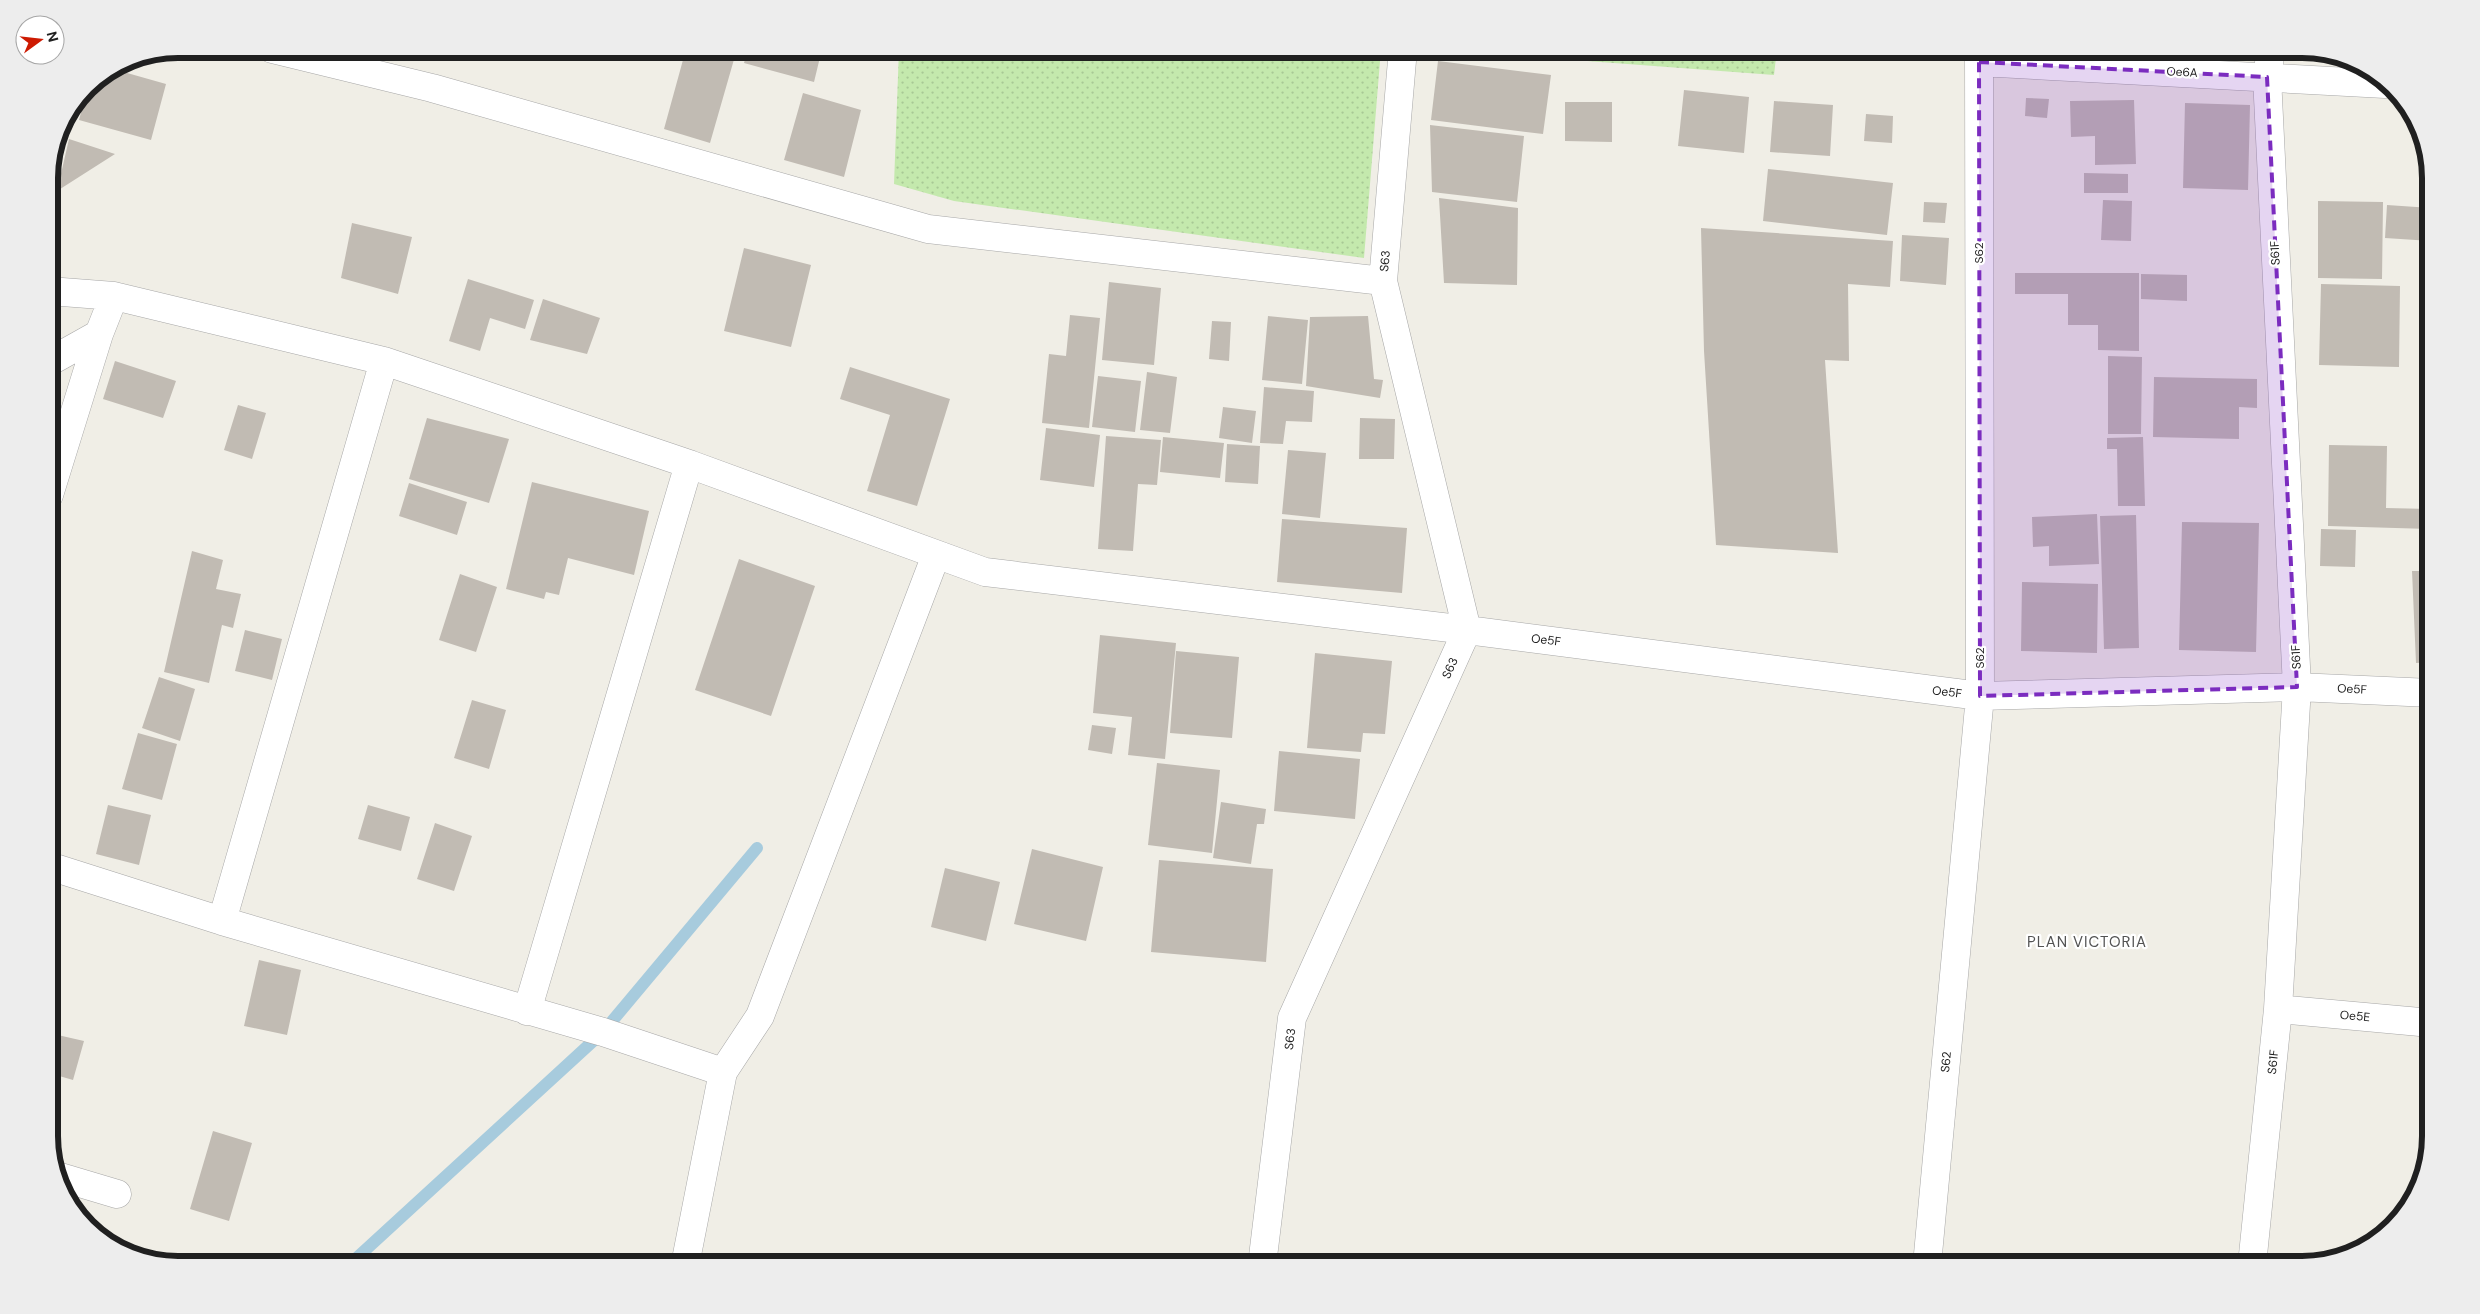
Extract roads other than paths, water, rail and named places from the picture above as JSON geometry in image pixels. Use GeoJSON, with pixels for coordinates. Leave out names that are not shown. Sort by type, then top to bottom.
{"type":"FeatureCollection","features":[{"type":"Feature","properties":{"kind":"street"},"geometry":{"type":"LineString","coordinates":[[325,58],[928,229],[1383,281]]}},
{"type":"Feature","properties":{"kind":"street","name":"S63"},"geometry":{"type":"LineString","coordinates":[[1263,1256],[1292,1018],[1467,630],[1383,281],[1402,58]]}},
{"type":"Feature","properties":{"kind":"street","name":"S62"},"geometry":{"type":"LineString","coordinates":[[1929,1256],[1980,696],[1979,58]]}},
{"type":"Feature","properties":{"kind":"street","name":"Oe6A"},"geometry":{"type":"LineString","coordinates":[[2018,58],[2377,84]]}},
{"type":"Feature","properties":{"kind":"street","name":"S61F"},"geometry":{"type":"LineString","coordinates":[[2253,1256],[2278,1010],[2297,687],[2266,77],[2269,58]]}},
{"type":"Feature","properties":{"kind":"street","name":"Oe5F"},"geometry":{"type":"LineString","coordinates":[[58,292],[114,296],[384,362],[690,464],[985,572],[1467,630],[1980,696],[2297,687],[2422,693]]}},
{"type":"Feature","properties":{"kind":"street"},"geometry":{"type":"LineString","coordinates":[[58,466],[99,334],[114,296]]}},
{"type":"Feature","properties":{"kind":"street"},"geometry":{"type":"LineString","coordinates":[[58,357],[99,334]]}},
{"type":"Feature","properties":{"kind":"street"},"geometry":{"type":"LineString","coordinates":[[222,920],[384,362]]}},
{"type":"Feature","properties":{"kind":"street"},"geometry":{"type":"LineString","coordinates":[[527,1011],[690,464]]}},
{"type":"Feature","properties":{"kind":"street"},"geometry":{"type":"LineString","coordinates":[[687,1256],[723,1072],[760,1016],[936,554]]}},
{"type":"Feature","properties":{"kind":"street"},"geometry":{"type":"LineString","coordinates":[[58,869],[222,920],[603,1032],[723,1072]]}},
{"type":"Feature","properties":{"kind":"street","name":"Oe5E"},"geometry":{"type":"LineString","coordinates":[[2278,1010],[2422,1022]]}},
{"type":"Feature","properties":{"kind":"street"},"geometry":{"type":"LineString","coordinates":[[65,1179],[117,1194]]}},
{"type":"Feature","properties":{"kind":"waterway"},"geometry":{"type":"LineString","coordinates":[[359,1256],[603,1032],[757,848]]}},
{"type":"Feature","properties":{"kind":"district","name":"PLAN VICTORIA"},"geometry":{"type":"Point","coordinates":[2087,942]}}]}
